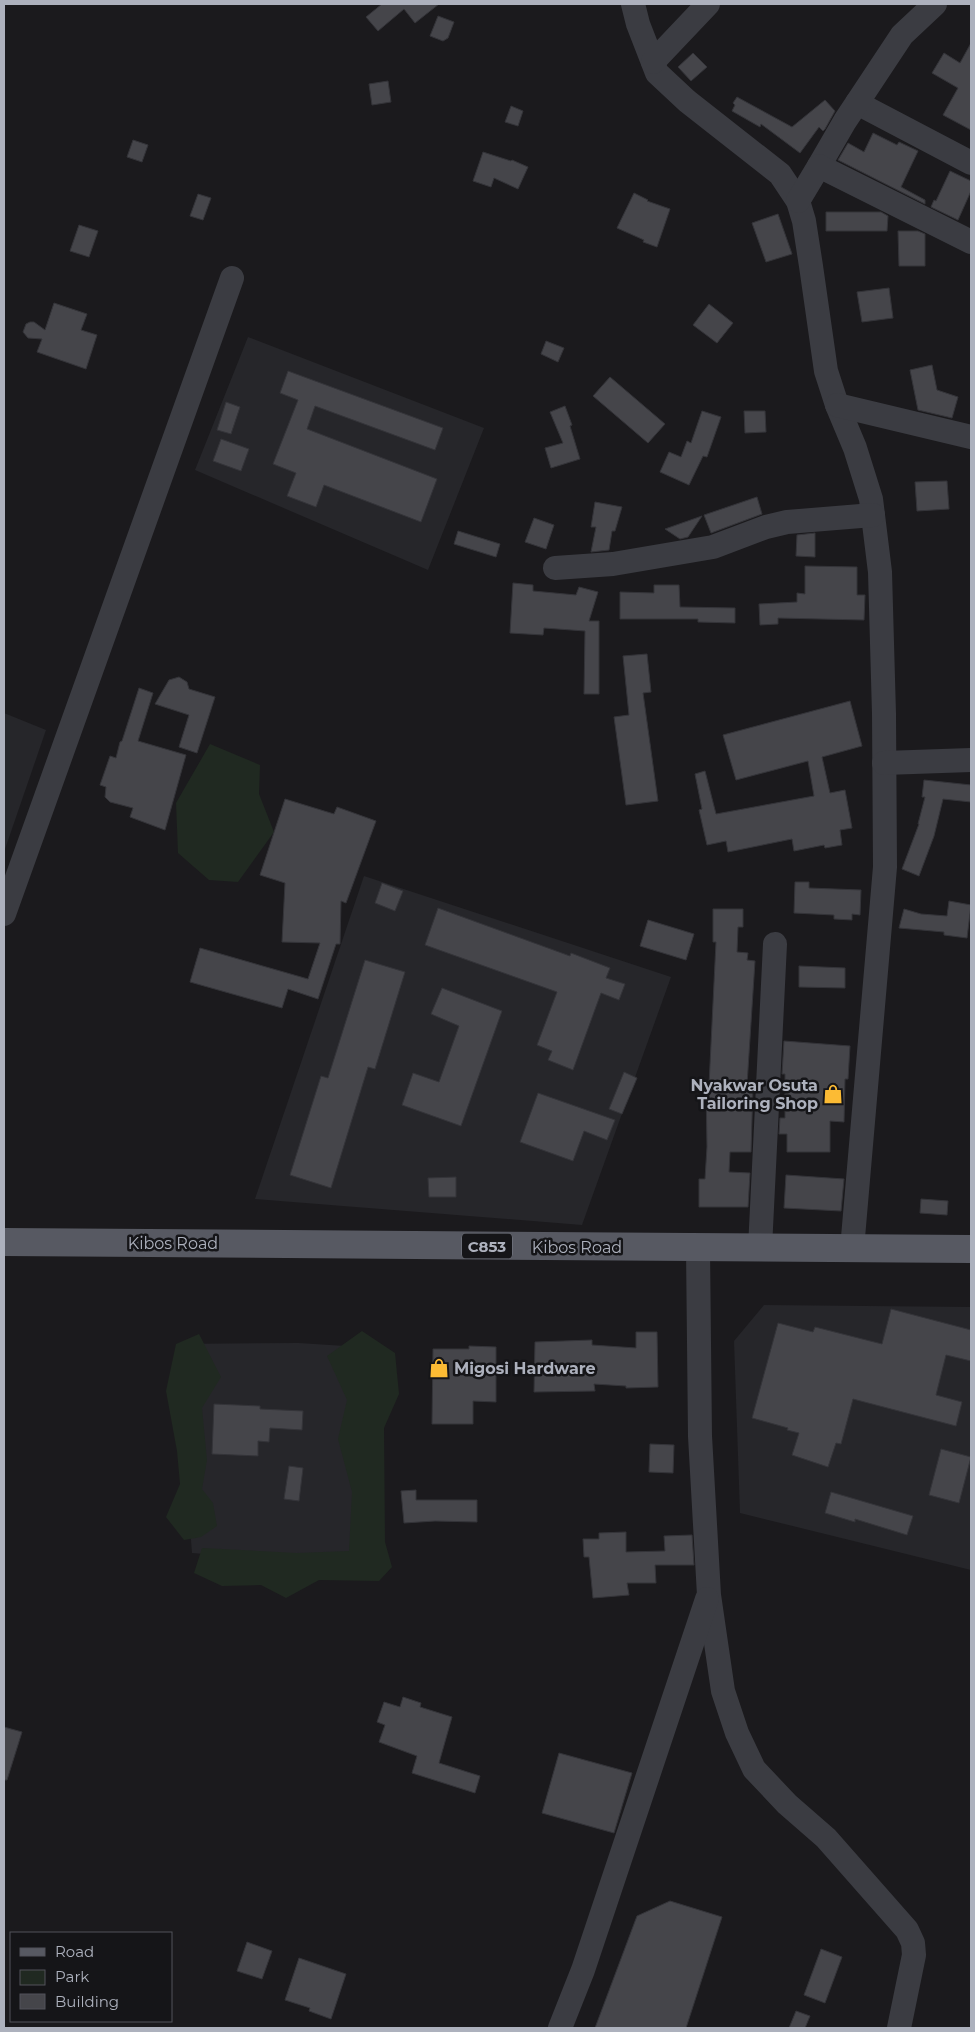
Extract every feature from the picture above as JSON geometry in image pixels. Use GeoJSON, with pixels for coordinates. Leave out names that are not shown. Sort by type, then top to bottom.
{"type":"FeatureCollection","features":[{"type":"Feature","properties":{"kind":"main road","name":"Kibos Road"},"geometry":{"type":"LineString","coordinates":[[4,1242],[971,1250]]}},
{"type":"Feature","properties":{"kind":"street"},"geometry":{"type":"LineString","coordinates":[[634,4],[638,24],[657,73],[687,101],[780,174],[798,201],[805,230],[826,371],[837,405],[855,448],[871,499],[880,572],[885,867],[852,1249]]}},
{"type":"Feature","properties":{"kind":"street"},"geometry":{"type":"LineString","coordinates":[[653,62],[708,4]]}},
{"type":"Feature","properties":{"kind":"street"},"geometry":{"type":"LineString","coordinates":[[798,201],[902,35],[935,4]]}},
{"type":"Feature","properties":{"kind":"street"},"geometry":{"type":"LineString","coordinates":[[858,103],[971,163]]}},
{"type":"Feature","properties":{"kind":"street"},"geometry":{"type":"LineString","coordinates":[[819,166],[971,242]]}},
{"type":"Feature","properties":{"kind":"street"},"geometry":{"type":"LineString","coordinates":[[4,914],[232,278]]}},
{"type":"Feature","properties":{"kind":"street"},"geometry":{"type":"LineString","coordinates":[[837,405],[971,437]]}},
{"type":"Feature","properties":{"kind":"street"},"geometry":{"type":"LineString","coordinates":[[555,568],[613,564],[713,547],[766,527],[787,522],[873,515]]}},
{"type":"Feature","properties":{"kind":"street"},"geometry":{"type":"LineString","coordinates":[[884,763],[971,760]]}},
{"type":"Feature","properties":{"kind":"street"},"geometry":{"type":"LineString","coordinates":[[760,1248],[776,944]]}},
{"type":"Feature","properties":{"kind":"street"},"geometry":{"type":"LineString","coordinates":[[698,1248],[700,1436],[709,1595],[723,1691],[738,1733],[754,1769],[787,1804],[826,1838],[907,1930],[913,1943],[914,1955],[899,2028]]}},
{"type":"Feature","properties":{"kind":"street"},"geometry":{"type":"LineString","coordinates":[[560,2028],[583,1970],[709,1595]]}},
{"type":"Feature","properties":{"kind":"shaded area"},"geometry":{"type":"Polygon","coordinates":[[[248,337],[484,428],[428,570],[195,470],[248,337]]]}},
{"type":"Feature","properties":{"kind":"shaded area"},"geometry":{"type":"Polygon","coordinates":[[[4,713],[46,730],[4,852],[4,713]]]}},
{"type":"Feature","properties":{"kind":"shaded area"},"geometry":{"type":"Polygon","coordinates":[[[364,876],[671,977],[582,1225],[255,1199],[364,876]]]}},
{"type":"Feature","properties":{"kind":"shaded area"},"geometry":{"type":"Polygon","coordinates":[[[764,1305],[971,1307],[971,1570],[740,1513],[734,1341],[764,1305]]]}},
{"type":"Feature","properties":{"kind":"shaded area"},"geometry":{"type":"Polygon","coordinates":[[[299,1343],[345,1346],[356,1566],[192,1553],[176,1344],[299,1343]]]}},
{"type":"Feature","properties":{"kind":"green space"},"geometry":{"type":"Polygon","coordinates":[[[210,744],[260,765],[259,794],[274,832],[238,882],[209,880],[178,853],[176,803],[210,744]]]}},
{"type":"Feature","properties":{"kind":"green space"},"geometry":{"type":"Polygon","coordinates":[[[362,1331],[395,1353],[399,1394],[384,1428],[385,1542],[392,1567],[379,1581],[319,1580],[286,1598],[261,1585],[222,1586],[194,1573],[202,1548],[297,1553],[349,1551],[352,1492],[338,1439],[347,1400],[327,1356],[362,1331]]]}},
{"type":"Feature","properties":{"kind":"green space"},"geometry":{"type":"Polygon","coordinates":[[[199,1334],[221,1377],[202,1408],[207,1460],[202,1489],[213,1503],[217,1526],[201,1537],[184,1540],[166,1517],[180,1484],[177,1451],[166,1391],[176,1344],[199,1334]]]}},
{"type":"Feature","properties":{"kind":"building"},"geometry":{"type":"Polygon","coordinates":[[[382,4],[439,4],[415,23],[404,9],[378,31],[366,17],[382,4]]]}},
{"type":"Feature","properties":{"kind":"building"},"geometry":{"type":"Polygon","coordinates":[[[438,16],[454,22],[448,38],[443,41],[430,36],[438,16]]]}},
{"type":"Feature","properties":{"kind":"building"},"geometry":{"type":"Polygon","coordinates":[[[971,43],[971,130],[943,115],[958,88],[932,73],[944,53],[960,63],[971,43]]]}},
{"type":"Feature","properties":{"kind":"building"},"geometry":{"type":"Polygon","coordinates":[[[693,53],[707,67],[691,81],[678,67],[693,53]]]}},
{"type":"Feature","properties":{"kind":"building"},"geometry":{"type":"Polygon","coordinates":[[[388,81],[391,102],[372,105],[369,84],[388,81]]]}},
{"type":"Feature","properties":{"kind":"building"},"geometry":{"type":"Polygon","coordinates":[[[737,97],[792,127],[825,100],[835,111],[825,129],[823,131],[819,127],[800,153],[761,124],[760,127],[732,111],[735,105],[733,103],[737,97]]]}},
{"type":"Feature","properties":{"kind":"building"},"geometry":{"type":"Polygon","coordinates":[[[511,106],[523,111],[518,126],[505,122],[511,106]]]}},
{"type":"Feature","properties":{"kind":"building"},"geometry":{"type":"Polygon","coordinates":[[[873,133],[897,145],[899,142],[918,151],[901,187],[925,200],[925,204],[838,160],[848,143],[864,152],[873,133]]]}},
{"type":"Feature","properties":{"kind":"building"},"geometry":{"type":"Polygon","coordinates":[[[133,140],[148,145],[142,162],[127,157],[133,140]]]}},
{"type":"Feature","properties":{"kind":"building"},"geometry":{"type":"Polygon","coordinates":[[[483,152],[512,160],[528,167],[518,189],[494,178],[491,187],[473,181],[483,152]]]}},
{"type":"Feature","properties":{"kind":"building"},"geometry":{"type":"Polygon","coordinates":[[[950,171],[971,181],[971,191],[958,220],[931,207],[934,200],[936,201],[950,171]]]}},
{"type":"Feature","properties":{"kind":"building"},"geometry":{"type":"Polygon","coordinates":[[[634,193],[647,201],[670,209],[657,247],[617,228],[634,193]]]}},
{"type":"Feature","properties":{"kind":"building"},"geometry":{"type":"Polygon","coordinates":[[[198,194],[211,198],[203,220],[190,216],[198,194]]]}},
{"type":"Feature","properties":{"kind":"building"},"geometry":{"type":"Polygon","coordinates":[[[826,212],[881,212],[888,216],[887,231],[826,231],[826,212]]]}},
{"type":"Feature","properties":{"kind":"building"},"geometry":{"type":"Polygon","coordinates":[[[778,214],[792,254],[766,262],[752,223],[778,214]]]}},
{"type":"Feature","properties":{"kind":"building"},"geometry":{"type":"Polygon","coordinates":[[[79,225],[98,231],[89,257],[70,251],[79,225]]]}},
{"type":"Feature","properties":{"kind":"building"},"geometry":{"type":"Polygon","coordinates":[[[898,231],[918,231],[925,234],[925,266],[899,266],[898,231]]]}},
{"type":"Feature","properties":{"kind":"building"},"geometry":{"type":"Polygon","coordinates":[[[889,288],[893,318],[862,322],[857,292],[889,288]]]}},
{"type":"Feature","properties":{"kind":"building"},"geometry":{"type":"Polygon","coordinates":[[[54,303],[87,314],[81,330],[97,335],[86,369],[37,352],[42,339],[28,338],[23,332],[26,324],[30,322],[34,322],[45,330],[54,303]]]}},
{"type":"Feature","properties":{"kind":"building"},"geometry":{"type":"Polygon","coordinates":[[[709,304],[733,323],[717,343],[693,325],[709,304]]]}},
{"type":"Feature","properties":{"kind":"building"},"geometry":{"type":"Polygon","coordinates":[[[546,341],[564,348],[558,362],[541,354],[546,341]]]}},
{"type":"Feature","properties":{"kind":"building"},"geometry":{"type":"Polygon","coordinates":[[[932,365],[937,390],[958,397],[952,418],[918,410],[910,370],[932,365]]]}},
{"type":"Feature","properties":{"kind":"building"},"geometry":{"type":"Polygon","coordinates":[[[288,371],[443,428],[435,450],[315,406],[307,429],[437,479],[421,522],[324,485],[316,507],[287,496],[296,473],[273,464],[298,400],[280,393],[288,371]]]}},
{"type":"Feature","properties":{"kind":"building"},"geometry":{"type":"Polygon","coordinates":[[[610,377],[665,424],[648,443],[593,396],[610,377]]]}},
{"type":"Feature","properties":{"kind":"building"},"geometry":{"type":"Polygon","coordinates":[[[226,402],[240,407],[231,434],[217,430],[226,402]]]}},
{"type":"Feature","properties":{"kind":"building"},"geometry":{"type":"Polygon","coordinates":[[[565,406],[572,425],[570,426],[580,459],[551,468],[545,448],[563,443],[550,412],[565,406]]]}},
{"type":"Feature","properties":{"kind":"building"},"geometry":{"type":"Polygon","coordinates":[[[702,411],[721,417],[707,457],[703,456],[689,485],[660,472],[669,452],[681,457],[687,441],[691,443],[702,411]]]}},
{"type":"Feature","properties":{"kind":"building"},"geometry":{"type":"Polygon","coordinates":[[[744,411],[765,411],[766,432],[745,433],[744,411]]]}},
{"type":"Feature","properties":{"kind":"building"},"geometry":{"type":"Polygon","coordinates":[[[221,439],[249,449],[241,471],[213,461],[221,439]]]}},
{"type":"Feature","properties":{"kind":"building"},"geometry":{"type":"Polygon","coordinates":[[[947,481],[949,509],[917,511],[915,482],[947,481]]]}},
{"type":"Feature","properties":{"kind":"building"},"geometry":{"type":"Polygon","coordinates":[[[757,497],[762,514],[711,533],[704,515],[757,497]]]}},
{"type":"Feature","properties":{"kind":"building"},"geometry":{"type":"Polygon","coordinates":[[[595,502],[622,507],[615,531],[612,531],[609,550],[591,552],[596,527],[591,527],[595,502]]]}},
{"type":"Feature","properties":{"kind":"building"},"geometry":{"type":"Polygon","coordinates":[[[702,516],[688,537],[680,539],[665,529],[702,516]]]}},
{"type":"Feature","properties":{"kind":"building"},"geometry":{"type":"Polygon","coordinates":[[[534,518],[554,525],[546,549],[525,542],[534,518]]]}},
{"type":"Feature","properties":{"kind":"building"},"geometry":{"type":"Polygon","coordinates":[[[458,531],[500,544],[496,557],[454,544],[458,531]]]}},
{"type":"Feature","properties":{"kind":"building"},"geometry":{"type":"Polygon","coordinates":[[[815,533],[815,557],[796,556],[797,535],[815,533]]]}},
{"type":"Feature","properties":{"kind":"building"},"geometry":{"type":"Polygon","coordinates":[[[805,566],[857,567],[857,595],[865,595],[864,620],[778,618],[778,624],[760,625],[759,604],[797,602],[797,593],[805,594],[805,566]]]}},
{"type":"Feature","properties":{"kind":"building"},"geometry":{"type":"Polygon","coordinates":[[[513,583],[533,585],[533,591],[576,595],[579,587],[598,592],[589,621],[599,621],[599,694],[584,694],[585,631],[544,628],[543,635],[510,633],[513,583]]]}},
{"type":"Feature","properties":{"kind":"building"},"geometry":{"type":"Polygon","coordinates":[[[654,585],[679,585],[680,607],[735,608],[735,623],[698,622],[698,619],[620,619],[620,592],[654,593],[654,585]]]}},
{"type":"Feature","properties":{"kind":"building"},"geometry":{"type":"Polygon","coordinates":[[[647,654],[651,692],[643,693],[658,801],[626,805],[614,717],[629,715],[623,656],[647,654]]]}},
{"type":"Feature","properties":{"kind":"building"},"geometry":{"type":"Polygon","coordinates":[[[179,677],[187,682],[189,689],[215,697],[197,753],[179,747],[189,715],[155,704],[169,680],[179,677]]]}},
{"type":"Feature","properties":{"kind":"building"},"geometry":{"type":"Polygon","coordinates":[[[139,688],[153,693],[138,741],[186,755],[165,830],[130,817],[133,808],[110,802],[105,797],[106,787],[100,785],[110,756],[116,758],[139,688]]]}},
{"type":"Feature","properties":{"kind":"building"},"geometry":{"type":"Polygon","coordinates":[[[850,701],[862,746],[822,757],[830,793],[845,790],[852,828],[840,830],[842,845],[825,848],[824,845],[794,851],[792,839],[728,852],[726,841],[707,845],[699,810],[702,809],[695,774],[705,771],[716,814],[814,796],[808,761],[736,780],[723,735],[850,701]]]}},
{"type":"Feature","properties":{"kind":"building"},"geometry":{"type":"Polygon","coordinates":[[[924,780],[971,785],[971,802],[943,799],[934,836],[919,876],[902,869],[919,824],[925,797],[922,797],[924,780]]]}},
{"type":"Feature","properties":{"kind":"building"},"geometry":{"type":"Polygon","coordinates":[[[285,799],[334,814],[337,807],[376,821],[346,903],[341,901],[340,944],[336,944],[318,999],[288,989],[282,1008],[190,982],[200,948],[308,979],[320,943],[282,942],[285,883],[260,875],[285,799]]]}},
{"type":"Feature","properties":{"kind":"building"},"geometry":{"type":"Polygon","coordinates":[[[795,882],[809,882],[809,888],[861,890],[860,915],[852,914],[852,920],[834,919],[834,915],[794,913],[795,882]]]}},
{"type":"Feature","properties":{"kind":"building"},"geometry":{"type":"Polygon","coordinates":[[[382,883],[403,891],[395,911],[375,903],[382,883]]]}},
{"type":"Feature","properties":{"kind":"building"},"geometry":{"type":"Polygon","coordinates":[[[949,901],[971,905],[967,938],[944,935],[944,932],[899,928],[904,909],[921,914],[947,916],[949,901]]]}},
{"type":"Feature","properties":{"kind":"building"},"geometry":{"type":"Polygon","coordinates":[[[438,908],[570,956],[571,953],[610,968],[606,978],[625,984],[619,1000],[601,993],[573,1070],[548,1060],[552,1051],[537,1045],[557,992],[425,945],[438,908]]]}},
{"type":"Feature","properties":{"kind":"building"},"geometry":{"type":"Polygon","coordinates":[[[713,909],[743,909],[743,927],[738,927],[737,952],[748,953],[747,960],[755,961],[747,1085],[753,1085],[751,1152],[730,1152],[729,1172],[750,1173],[748,1207],[699,1207],[699,1179],[705,1179],[707,1147],[706,1085],[709,1085],[716,942],[713,942],[713,909]]]}},
{"type":"Feature","properties":{"kind":"building"},"geometry":{"type":"Polygon","coordinates":[[[648,920],[694,934],[686,960],[640,946],[648,920]]]}},
{"type":"Feature","properties":{"kind":"building"},"geometry":{"type":"Polygon","coordinates":[[[365,960],[405,972],[375,1069],[368,1067],[331,1188],[290,1175],[321,1076],[328,1078],[365,960]]]}},
{"type":"Feature","properties":{"kind":"building"},"geometry":{"type":"Polygon","coordinates":[[[799,966],[845,968],[845,988],[799,987],[799,966]]]}},
{"type":"Feature","properties":{"kind":"building"},"geometry":{"type":"Polygon","coordinates":[[[442,988],[502,1011],[461,1126],[402,1105],[413,1073],[439,1082],[459,1026],[431,1014],[442,988]]]}},
{"type":"Feature","properties":{"kind":"building"},"geometry":{"type":"Polygon","coordinates":[[[784,1041],[850,1046],[848,1079],[845,1079],[844,1122],[830,1121],[830,1152],[787,1152],[787,1134],[779,1134],[780,1118],[785,1118],[785,1074],[782,1074],[784,1041]]]}},
{"type":"Feature","properties":{"kind":"building"},"geometry":{"type":"Polygon","coordinates":[[[624,1072],[637,1078],[622,1114],[609,1109],[624,1072]]]}},
{"type":"Feature","properties":{"kind":"building"},"geometry":{"type":"Polygon","coordinates":[[[538,1093],[615,1120],[607,1140],[584,1131],[573,1161],[520,1142],[538,1093]]]}},
{"type":"Feature","properties":{"kind":"building"},"geometry":{"type":"Polygon","coordinates":[[[786,1175],[844,1179],[841,1211],[784,1208],[786,1175]]]}},
{"type":"Feature","properties":{"kind":"building"},"geometry":{"type":"Polygon","coordinates":[[[456,1177],[456,1197],[429,1197],[428,1178],[456,1177]]]}},
{"type":"Feature","properties":{"kind":"building"},"geometry":{"type":"Polygon","coordinates":[[[921,1199],[948,1201],[947,1215],[920,1213],[921,1199]]]}},
{"type":"Feature","properties":{"kind":"building"},"geometry":{"type":"Polygon","coordinates":[[[891,1309],[971,1330],[971,1361],[946,1355],[936,1395],[962,1402],[956,1426],[853,1399],[841,1444],[836,1443],[828,1467],[792,1455],[799,1433],[752,1418],[778,1323],[813,1332],[815,1327],[882,1344],[891,1309]]]}},
{"type":"Feature","properties":{"kind":"building"},"geometry":{"type":"Polygon","coordinates":[[[636,1332],[657,1332],[658,1387],[626,1388],[626,1386],[594,1384],[595,1391],[534,1392],[535,1342],[592,1340],[592,1345],[636,1348],[636,1332]]]}},
{"type":"Feature","properties":{"kind":"building"},"geometry":{"type":"Polygon","coordinates":[[[469,1346],[496,1347],[496,1402],[473,1401],[473,1424],[432,1424],[433,1349],[469,1349],[469,1346]]]}},
{"type":"Feature","properties":{"kind":"building"},"geometry":{"type":"Polygon","coordinates":[[[214,1404],[260,1406],[260,1409],[303,1411],[302,1430],[270,1428],[269,1442],[258,1441],[258,1456],[212,1454],[214,1404]]]}},
{"type":"Feature","properties":{"kind":"building"},"geometry":{"type":"Polygon","coordinates":[[[650,1444],[674,1445],[673,1473],[649,1472],[650,1444]]]}},
{"type":"Feature","properties":{"kind":"building"},"geometry":{"type":"Polygon","coordinates":[[[941,1449],[971,1457],[959,1503],[929,1495],[941,1449]]]}},
{"type":"Feature","properties":{"kind":"building"},"geometry":{"type":"Polygon","coordinates":[[[289,1466],[303,1468],[299,1501],[284,1499],[289,1466]]]}},
{"type":"Feature","properties":{"kind":"building"},"geometry":{"type":"Polygon","coordinates":[[[416,1490],[416,1500],[477,1500],[477,1522],[435,1521],[404,1523],[401,1491],[416,1490]]]}},
{"type":"Feature","properties":{"kind":"building"},"geometry":{"type":"Polygon","coordinates":[[[831,1492],[913,1516],[907,1535],[855,1519],[855,1522],[825,1513],[831,1492]]]}},
{"type":"Feature","properties":{"kind":"building"},"geometry":{"type":"Polygon","coordinates":[[[626,1532],[626,1552],[665,1551],[664,1536],[692,1535],[694,1565],[655,1565],[656,1583],[627,1583],[629,1595],[593,1598],[589,1557],[584,1557],[583,1539],[599,1539],[599,1533],[626,1532]]]}},
{"type":"Feature","properties":{"kind":"building"},"geometry":{"type":"Polygon","coordinates":[[[403,1697],[421,1703],[420,1707],[452,1717],[439,1763],[480,1776],[475,1793],[412,1773],[417,1756],[379,1742],[385,1725],[377,1722],[384,1702],[400,1707],[403,1697]]]}},
{"type":"Feature","properties":{"kind":"building"},"geometry":{"type":"Polygon","coordinates":[[[4,1727],[22,1732],[7,1780],[4,1780],[4,1727]]]}},
{"type":"Feature","properties":{"kind":"building"},"geometry":{"type":"Polygon","coordinates":[[[559,1753],[632,1773],[614,1833],[542,1813],[559,1753]]]}},
{"type":"Feature","properties":{"kind":"building"},"geometry":{"type":"Polygon","coordinates":[[[670,1901],[722,1917],[686,2028],[595,2028],[637,1916],[670,1901]]]}},
{"type":"Feature","properties":{"kind":"building"},"geometry":{"type":"Polygon","coordinates":[[[247,1942],[272,1951],[262,1979],[237,1971],[247,1942]]]}},
{"type":"Feature","properties":{"kind":"building"},"geometry":{"type":"Polygon","coordinates":[[[821,1949],[842,1957],[825,2003],[804,1995],[821,1949]]]}},
{"type":"Feature","properties":{"kind":"building"},"geometry":{"type":"Polygon","coordinates":[[[299,1958],[346,1974],[331,2019],[309,2011],[310,2008],[285,2000],[299,1958]]]}},
{"type":"Feature","properties":{"kind":"building"},"geometry":{"type":"Polygon","coordinates":[[[796,2011],[810,2016],[805,2028],[789,2028],[796,2011]]]}},
{"type":"Feature","properties":{"kind":"place","name":"Nyakwar Osuta Tailoring Shop"},"geometry":{"type":"Point","coordinates":[833,1094]}},
{"type":"Feature","properties":{"kind":"place","name":"Migosi Hardware"},"geometry":{"type":"Point","coordinates":[439,1368]}}]}
